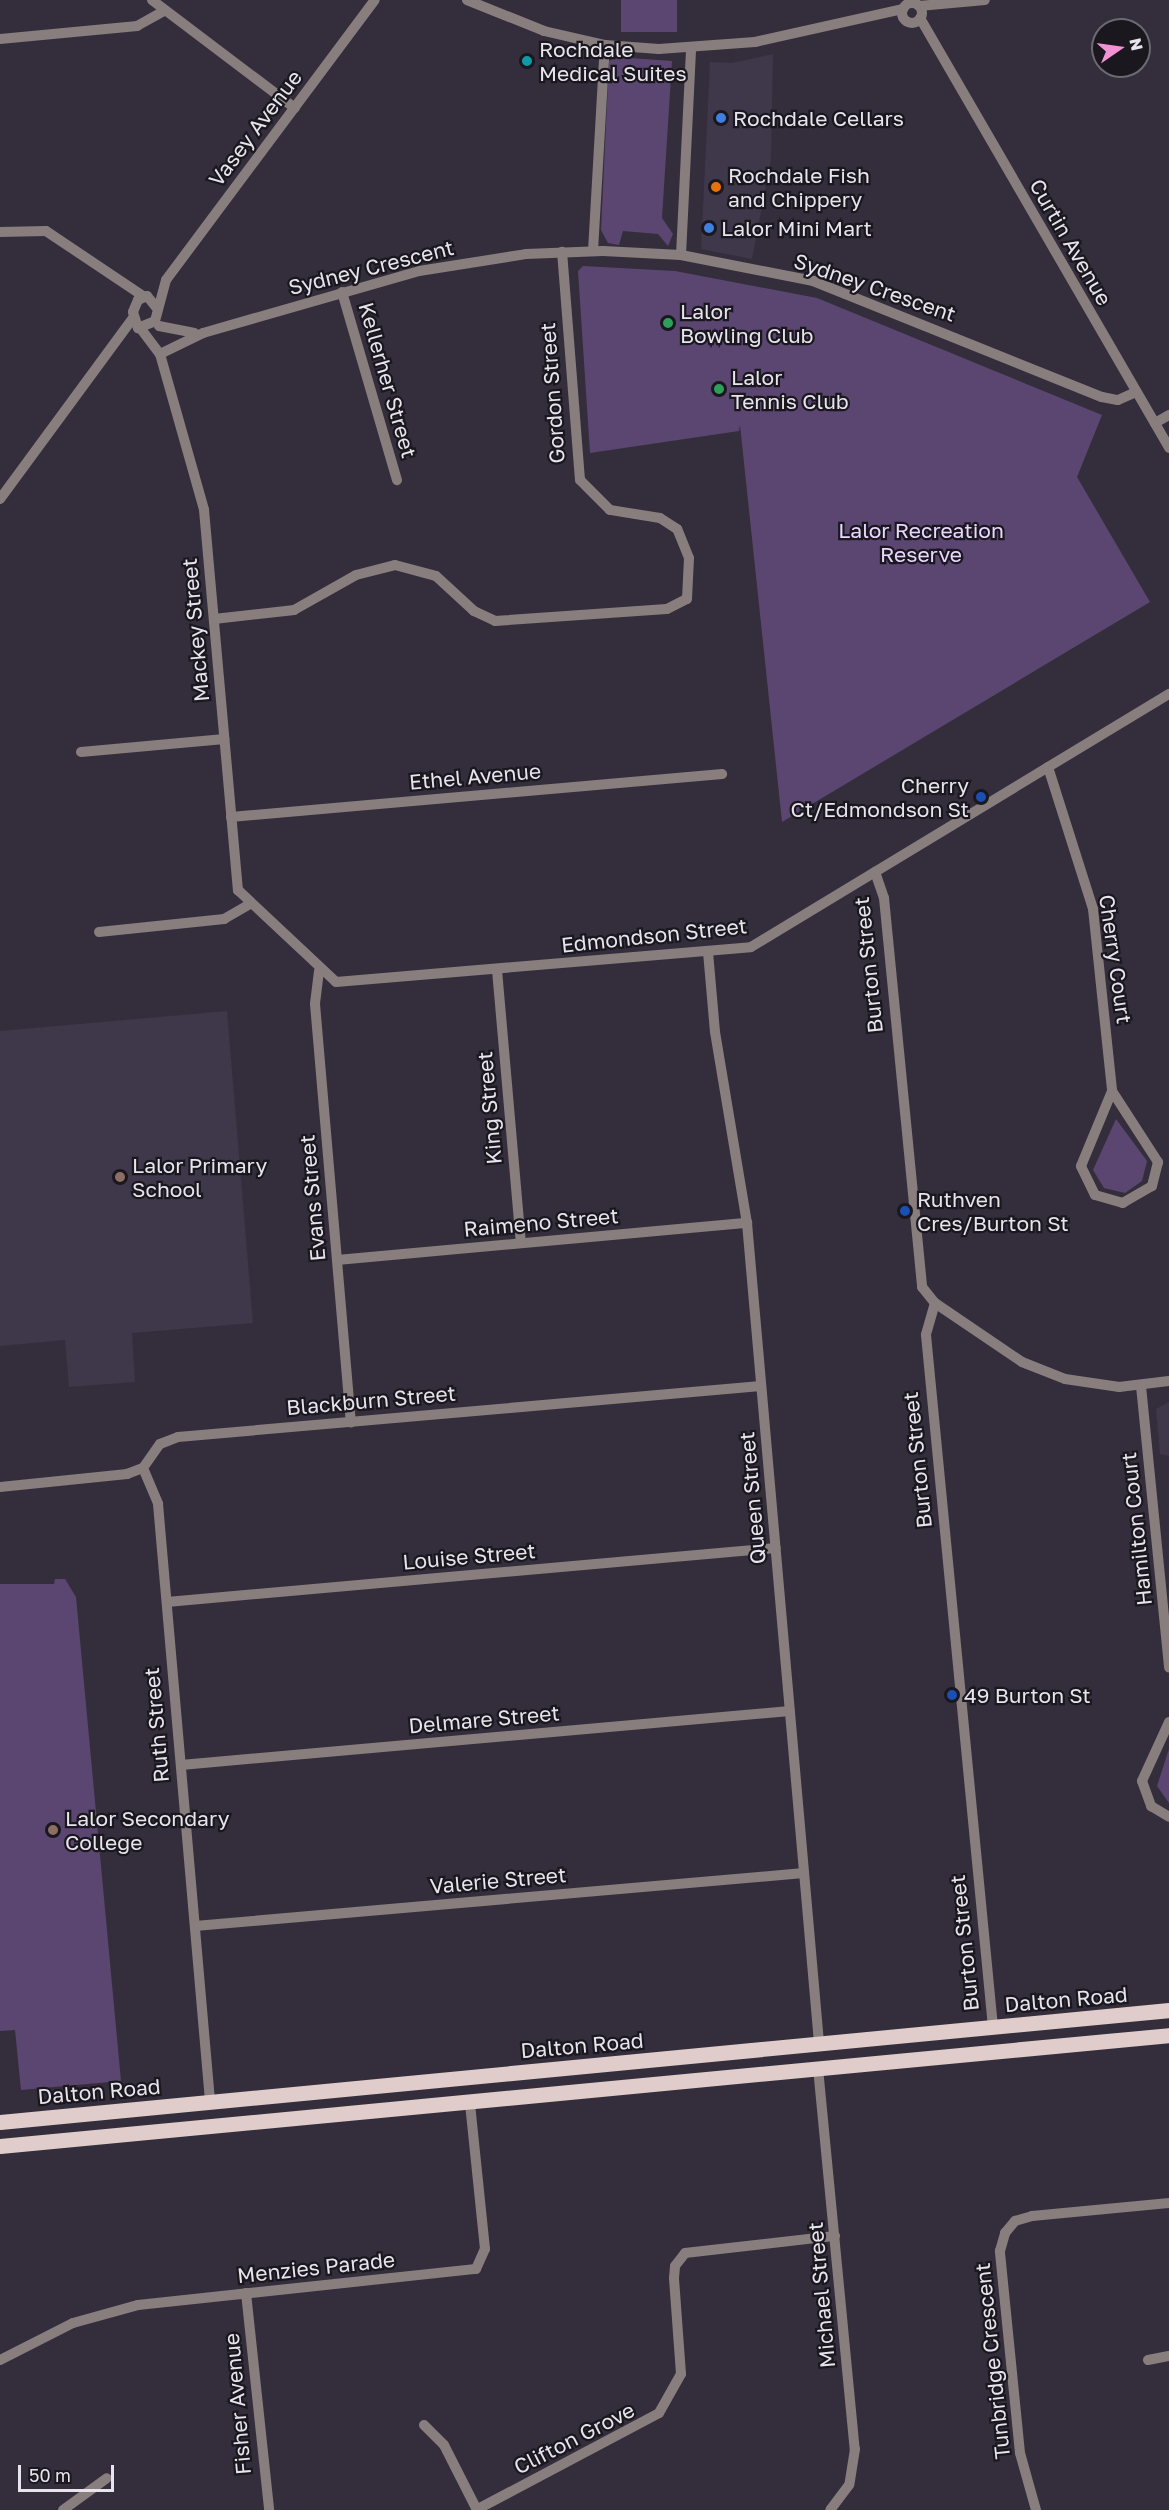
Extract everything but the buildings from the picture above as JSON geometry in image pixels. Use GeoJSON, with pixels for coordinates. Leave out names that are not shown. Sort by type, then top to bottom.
{"type":"FeatureCollection","features":[{"type":"Feature","properties":{"kind":"main road","name":"Dalton Road"},"geometry":{"type":"LineString","coordinates":[[0,2122],[1169,2010]]}},
{"type":"Feature","properties":{"kind":"main road","name":"Burton Street"},"geometry":{"type":"LineString","coordinates":[[993,2027],[995,2051]]}},
{"type":"Feature","properties":{"kind":"main road"},"geometry":{"type":"LineString","coordinates":[[0,2146],[1169,2035]]}},
{"type":"Feature","properties":{"kind":"main road","name":"Ruth Street"},"geometry":{"type":"LineString","coordinates":[[210,2102],[212,2126]]}},
{"type":"Feature","properties":{"kind":"street"},"geometry":{"type":"LineString","coordinates":[[152,0],[164,12],[295,108]]}},
{"type":"Feature","properties":{"kind":"street","name":"Vasey Avenue"},"geometry":{"type":"LineString","coordinates":[[137,321],[145,296],[166,280],[375,0]]}},
{"type":"Feature","properties":{"kind":"street"},"geometry":{"type":"LineString","coordinates":[[467,0],[522,24],[605,45],[691,50],[868,21],[911,10],[985,0]]}},
{"type":"Feature","properties":{"kind":"street","name":"Curtin Avenue"},"geometry":{"type":"LineString","coordinates":[[911,10],[1169,448]]}},
{"type":"Feature","properties":{"kind":"street"},"geometry":{"type":"LineString","coordinates":[[0,39],[136,27],[164,12]]}},
{"type":"Feature","properties":{"kind":"street"},"geometry":{"type":"LineString","coordinates":[[593,251],[605,45]]}},
{"type":"Feature","properties":{"kind":"street"},"geometry":{"type":"LineString","coordinates":[[681,255],[691,50]]}},
{"type":"Feature","properties":{"kind":"street"},"geometry":{"type":"LineString","coordinates":[[0,232],[46,231],[120,284],[145,296],[158,316],[137,321],[0,499]]}},
{"type":"Feature","properties":{"kind":"street","name":"Sydney Crescent"},"geometry":{"type":"LineString","coordinates":[[160,354],[203,333],[342,292],[456,264],[562,252],[593,251],[681,255],[813,281],[1101,398],[1118,400],[1136,392]]}},
{"type":"Feature","properties":{"kind":"street","name":"Gordon Street"},"geometry":{"type":"LineString","coordinates":[[214,620],[294,610],[356,575],[394,565],[436,576],[474,611],[495,621],[682,604],[691,582],[686,547],[676,529],[660,518],[610,510],[580,480],[562,252]]}},
{"type":"Feature","properties":{"kind":"street","name":"Vasey Avenue"},"geometry":{"type":"LineString","coordinates":[[158,316],[166,280]]}},
{"type":"Feature","properties":{"kind":"street","name":"Mackey Street"},"geometry":{"type":"LineString","coordinates":[[120,284],[137,321],[160,354]]}},
{"type":"Feature","properties":{"kind":"street","name":"Kellerher Street"},"geometry":{"type":"LineString","coordinates":[[342,292],[397,480]]}},
{"type":"Feature","properties":{"kind":"street","name":"Sydney Crescent"},"geometry":{"type":"LineString","coordinates":[[158,316],[203,333]]}},
{"type":"Feature","properties":{"kind":"street","name":"Mackey Street"},"geometry":{"type":"LineString","coordinates":[[158,316],[160,354],[204,510],[237,884],[248,905]]}},
{"type":"Feature","properties":{"kind":"street"},"geometry":{"type":"LineString","coordinates":[[1155,423],[1169,415]]}},
{"type":"Feature","properties":{"kind":"street","name":"Edmondson Street"},"geometry":{"type":"LineString","coordinates":[[248,905],[319,971],[341,983],[752,947],[1169,694]]}},
{"type":"Feature","properties":{"kind":"street"},"geometry":{"type":"LineString","coordinates":[[81,752],[224,739]]}},
{"type":"Feature","properties":{"kind":"street","name":"Cherry Court"},"geometry":{"type":"LineString","coordinates":[[1048,767],[1093,909],[1112,1091],[1158,1162],[1152,1186],[1123,1203],[1095,1195],[1082,1166],[1112,1091]]}},
{"type":"Feature","properties":{"kind":"street","name":"Ethel Avenue"},"geometry":{"type":"LineString","coordinates":[[231,817],[722,774]]}},
{"type":"Feature","properties":{"kind":"street","name":"Burton Street"},"geometry":{"type":"LineString","coordinates":[[875,872],[884,898],[922,1287],[935,1303],[926,1335],[993,2027]]}},
{"type":"Feature","properties":{"kind":"street"},"geometry":{"type":"LineString","coordinates":[[99,932],[224,919],[248,905]]}},
{"type":"Feature","properties":{"kind":"street","name":"Queen Street"},"geometry":{"type":"LineString","coordinates":[[708,952],[715,1032],[747,1223],[819,2043]]}},
{"type":"Feature","properties":{"kind":"street","name":"King Street"},"geometry":{"type":"LineString","coordinates":[[497,970],[520,1243]]}},
{"type":"Feature","properties":{"kind":"street","name":"Evans Street"},"geometry":{"type":"LineString","coordinates":[[319,971],[315,1004],[351,1422]]}},
{"type":"Feature","properties":{"kind":"street","name":"Raimeno Street"},"geometry":{"type":"LineString","coordinates":[[337,1260],[747,1223]]}},
{"type":"Feature","properties":{"kind":"street"},"geometry":{"type":"LineString","coordinates":[[935,1303],[1043,1371],[1093,1385],[1141,1386],[1169,1381]]}},
{"type":"Feature","properties":{"kind":"street","name":"Blackburn Street"},"geometry":{"type":"LineString","coordinates":[[143,1467],[160,1444],[172,1438],[762,1386]]}},
{"type":"Feature","properties":{"kind":"street","name":"Hamilton Court"},"geometry":{"type":"LineString","coordinates":[[1141,1386],[1169,1668]]}},
{"type":"Feature","properties":{"kind":"street"},"geometry":{"type":"LineString","coordinates":[[0,1487],[119,1476],[143,1467]]}},
{"type":"Feature","properties":{"kind":"street","name":"Ruth Street"},"geometry":{"type":"LineString","coordinates":[[143,1467],[158,1504],[210,2102]]}},
{"type":"Feature","properties":{"kind":"street","name":"Louise Street"},"geometry":{"type":"LineString","coordinates":[[167,1602],[776,1548]]}},
{"type":"Feature","properties":{"kind":"street","name":"Delmare Street"},"geometry":{"type":"LineString","coordinates":[[181,1765],[790,1711]]}},
{"type":"Feature","properties":{"kind":"street"},"geometry":{"type":"LineString","coordinates":[[1169,1722],[1142,1781],[1151,1806],[1169,1817]]}},
{"type":"Feature","properties":{"kind":"street","name":"Valerie Street"},"geometry":{"type":"LineString","coordinates":[[195,1926],[804,1873]]}},
{"type":"Feature","properties":{"kind":"street","name":"Michael Street"},"geometry":{"type":"LineString","coordinates":[[818,2068],[855,2449],[849,2485],[830,2510]]}},
{"type":"Feature","properties":{"kind":"street","name":"Menzies Parade"},"geometry":{"type":"LineString","coordinates":[[0,2360],[41,2337],[103,2314],[246,2293],[476,2269],[485,2249],[470,2103]]}},
{"type":"Feature","properties":{"kind":"street","name":"Tunbridge Crescent"},"geometry":{"type":"LineString","coordinates":[[1036,2510],[1020,2453],[1000,2251],[1005,2233],[1015,2221],[1032,2216],[1169,2203]]}},
{"type":"Feature","properties":{"kind":"street","name":"Clifton Grove"},"geometry":{"type":"LineString","coordinates":[[476,2510],[650,2422],[669,2401],[681,2374],[675,2266],[685,2253],[835,2236]]}},
{"type":"Feature","properties":{"kind":"street","name":"Fisher Avenue"},"geometry":{"type":"LineString","coordinates":[[246,2293],[269,2510]]}},
{"type":"Feature","properties":{"kind":"street"},"geometry":{"type":"LineString","coordinates":[[1148,2360],[1169,2356]]}},
{"type":"Feature","properties":{"kind":"street"},"geometry":{"type":"LineString","coordinates":[[424,2425],[444,2445],[476,2510]]}},
{"type":"Feature","properties":{"kind":"street"},"geometry":{"type":"LineString","coordinates":[[63,2510],[107,2478]]}},
{"type":"Feature","properties":{"kind":"shaded area"},"geometry":{"type":"Polygon","coordinates":[[[773,54],[771,159],[752,259],[701,249],[710,62],[732,63],[773,54]]]}},
{"type":"Feature","properties":{"kind":"shaded area","name":"Lalor Primary School"},"geometry":{"type":"Polygon","coordinates":[[[227,1011],[253,1323],[132,1333],[135,1382],[69,1387],[65,1340],[0,1346],[0,1031],[227,1011]]]}},
{"type":"Feature","properties":{"kind":"shaded area"},"geometry":{"type":"Polygon","coordinates":[[[1169,1402],[1169,1456],[1160,1454],[1156,1409],[1169,1402]]]}},
{"type":"Feature","properties":{"kind":"green space"},"geometry":{"type":"Polygon","coordinates":[[[621,0],[677,0],[677,32],[621,32],[621,0]]]}},
{"type":"Feature","properties":{"kind":"green space"},"geometry":{"type":"Polygon","coordinates":[[[616,57],[672,61],[662,218],[673,234],[668,246],[658,234],[623,231],[619,245],[608,243],[601,230],[609,61],[616,57]]]}},
{"type":"Feature","properties":{"kind":"green space","name":"Lalor Recreation Reserve"},"geometry":{"type":"Polygon","coordinates":[[[583,266],[675,271],[817,298],[1102,415],[1077,477],[1150,602],[782,822],[740,425],[739,431],[590,453],[578,271],[583,266]]]}},
{"type":"Feature","properties":{"kind":"green space"},"geometry":{"type":"Polygon","coordinates":[[[1116,1119],[1147,1161],[1142,1181],[1125,1193],[1104,1188],[1093,1170],[1116,1119]]]}},
{"type":"Feature","properties":{"kind":"green space","name":"Lalor Secondary College"},"geometry":{"type":"Polygon","coordinates":[[[55,1579],[65,1579],[76,1597],[121,2081],[21,2090],[15,2030],[0,2031],[0,1584],[54,1584],[55,1579]]]}},
{"type":"Feature","properties":{"kind":"green space"},"geometry":{"type":"Polygon","coordinates":[[[1169,1749],[1169,1803],[1157,1786],[1169,1749]]]}},
{"type":"Feature","properties":{"kind":"place","name":"Rochdale Medical Suites"},"geometry":{"type":"Point","coordinates":[527,61]}},
{"type":"Feature","properties":{"kind":"place","name":"Rochdale Cellars"},"geometry":{"type":"Point","coordinates":[721,118]}},
{"type":"Feature","properties":{"kind":"place","name":"Rochdale Fish and Chippery"},"geometry":{"type":"Point","coordinates":[716,187]}},
{"type":"Feature","properties":{"kind":"place","name":"Lalor Mini Mart"},"geometry":{"type":"Point","coordinates":[709,228]}},
{"type":"Feature","properties":{"kind":"place","name":"Lalor Bowling Club"},"geometry":{"type":"Point","coordinates":[668,323]}},
{"type":"Feature","properties":{"kind":"place","name":"Lalor Tennis Club"},"geometry":{"type":"Point","coordinates":[719,389]}},
{"type":"Feature","properties":{"kind":"place","name":"Cherry Ct/Edmondson St"},"geometry":{"type":"Point","coordinates":[981,797]}},
{"type":"Feature","properties":{"kind":"place","name":"Lalor Primary School"},"geometry":{"type":"Point","coordinates":[120,1177]}},
{"type":"Feature","properties":{"kind":"place","name":"Ruthven Cres/Burton St"},"geometry":{"type":"Point","coordinates":[905,1211]}},
{"type":"Feature","properties":{"kind":"place","name":"49 Burton St"},"geometry":{"type":"Point","coordinates":[952,1695]}},
{"type":"Feature","properties":{"kind":"place","name":"Lalor Secondary College"},"geometry":{"type":"Point","coordinates":[53,1830]}}]}
